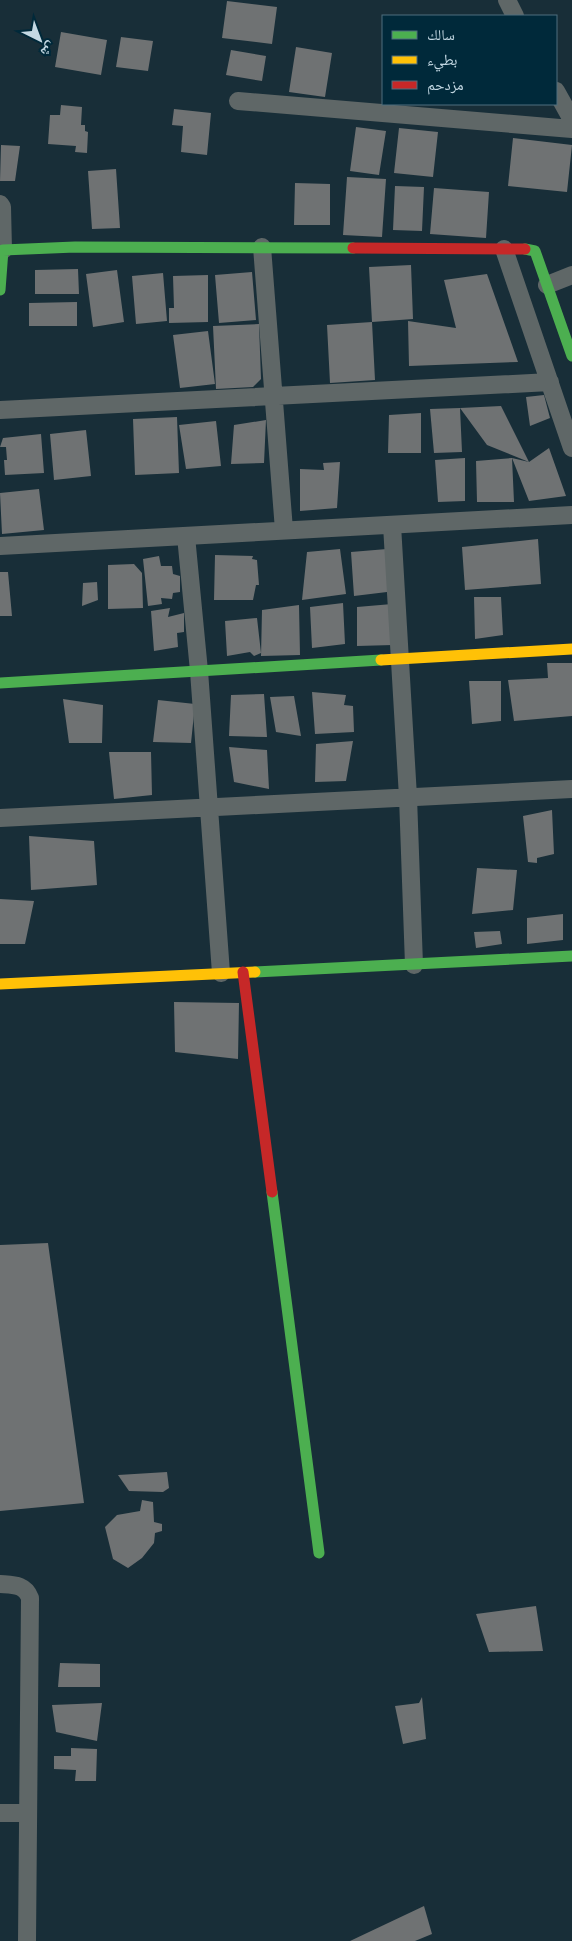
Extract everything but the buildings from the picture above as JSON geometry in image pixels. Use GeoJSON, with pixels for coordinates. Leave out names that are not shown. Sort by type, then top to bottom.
{"type":"FeatureCollection","features":[{"type":"Feature","properties":{"kind":"street"},"geometry":{"type":"LineString","coordinates":[[507,0],[514,15]]}},
{"type":"Feature","properties":{"kind":"street"},"geometry":{"type":"LineString","coordinates":[[557,93],[572,120]]}},
{"type":"Feature","properties":{"kind":"street"},"geometry":{"type":"LineString","coordinates":[[238,101],[572,129]]}},
{"type":"Feature","properties":{"kind":"street"},"geometry":{"type":"LineString","coordinates":[[0,204],[2,207],[3,250],[0,290]]}},
{"type":"Feature","properties":{"kind":"street"},"geometry":{"type":"LineString","coordinates":[[3,250],[75,247],[262,247],[504,249],[536,251],[572,356]]}},
{"type":"Feature","properties":{"kind":"street"},"geometry":{"type":"LineString","coordinates":[[262,247],[284,530]]}},
{"type":"Feature","properties":{"kind":"street"},"geometry":{"type":"LineString","coordinates":[[504,249],[572,448]]}},
{"type":"Feature","properties":{"kind":"street"},"geometry":{"type":"LineString","coordinates":[[547,285],[572,275]]}},
{"type":"Feature","properties":{"kind":"street"},"geometry":{"type":"LineString","coordinates":[[0,410],[550,382]]}},
{"type":"Feature","properties":{"kind":"street"},"geometry":{"type":"LineString","coordinates":[[0,546],[572,515]]}},
{"type":"Feature","properties":{"kind":"street"},"geometry":{"type":"LineString","coordinates":[[392,525],[408,797],[414,964]]}},
{"type":"Feature","properties":{"kind":"street"},"geometry":{"type":"LineString","coordinates":[[186,536],[221,973]]}},
{"type":"Feature","properties":{"kind":"street"},"geometry":{"type":"LineString","coordinates":[[0,683],[572,649]]}},
{"type":"Feature","properties":{"kind":"street"},"geometry":{"type":"LineString","coordinates":[[0,818],[572,789]]}},
{"type":"Feature","properties":{"kind":"street"},"geometry":{"type":"LineString","coordinates":[[0,984],[572,956]]}},
{"type":"Feature","properties":{"kind":"street"},"geometry":{"type":"LineString","coordinates":[[243,972],[319,1553]]}},
{"type":"Feature","properties":{"kind":"street"},"geometry":{"type":"LineString","coordinates":[[0,1584],[18,1585],[28,1592],[30,1598],[27,1941]]}},
{"type":"Feature","properties":{"kind":"street"},"geometry":{"type":"LineString","coordinates":[[0,1813],[28,1813]]}},
{"type":"Feature","properties":{"kind":"traffic: fast"},"geometry":{"type":"LineString","coordinates":[[0,290],[3,250],[75,247],[353,248]]}},
{"type":"Feature","properties":{"kind":"traffic: fast"},"geometry":{"type":"LineString","coordinates":[[525,249],[535,251],[572,356]]}},
{"type":"Feature","properties":{"kind":"traffic: fast"},"geometry":{"type":"LineString","coordinates":[[0,683],[381,660]]}},
{"type":"Feature","properties":{"kind":"traffic: fast"},"geometry":{"type":"LineString","coordinates":[[255,972],[572,956]]}},
{"type":"Feature","properties":{"kind":"traffic: fast"},"geometry":{"type":"LineString","coordinates":[[272,1192],[319,1553]]}},
{"type":"Feature","properties":{"kind":"traffic: slow"},"geometry":{"type":"LineString","coordinates":[[381,660],[572,649]]}},
{"type":"Feature","properties":{"kind":"traffic: slow"},"geometry":{"type":"LineString","coordinates":[[0,984],[255,972]]}},
{"type":"Feature","properties":{"kind":"traffic: jam"},"geometry":{"type":"LineString","coordinates":[[353,248],[525,249]]}},
{"type":"Feature","properties":{"kind":"traffic: jam"},"geometry":{"type":"LineString","coordinates":[[243,972],[272,1192]]}}]}
